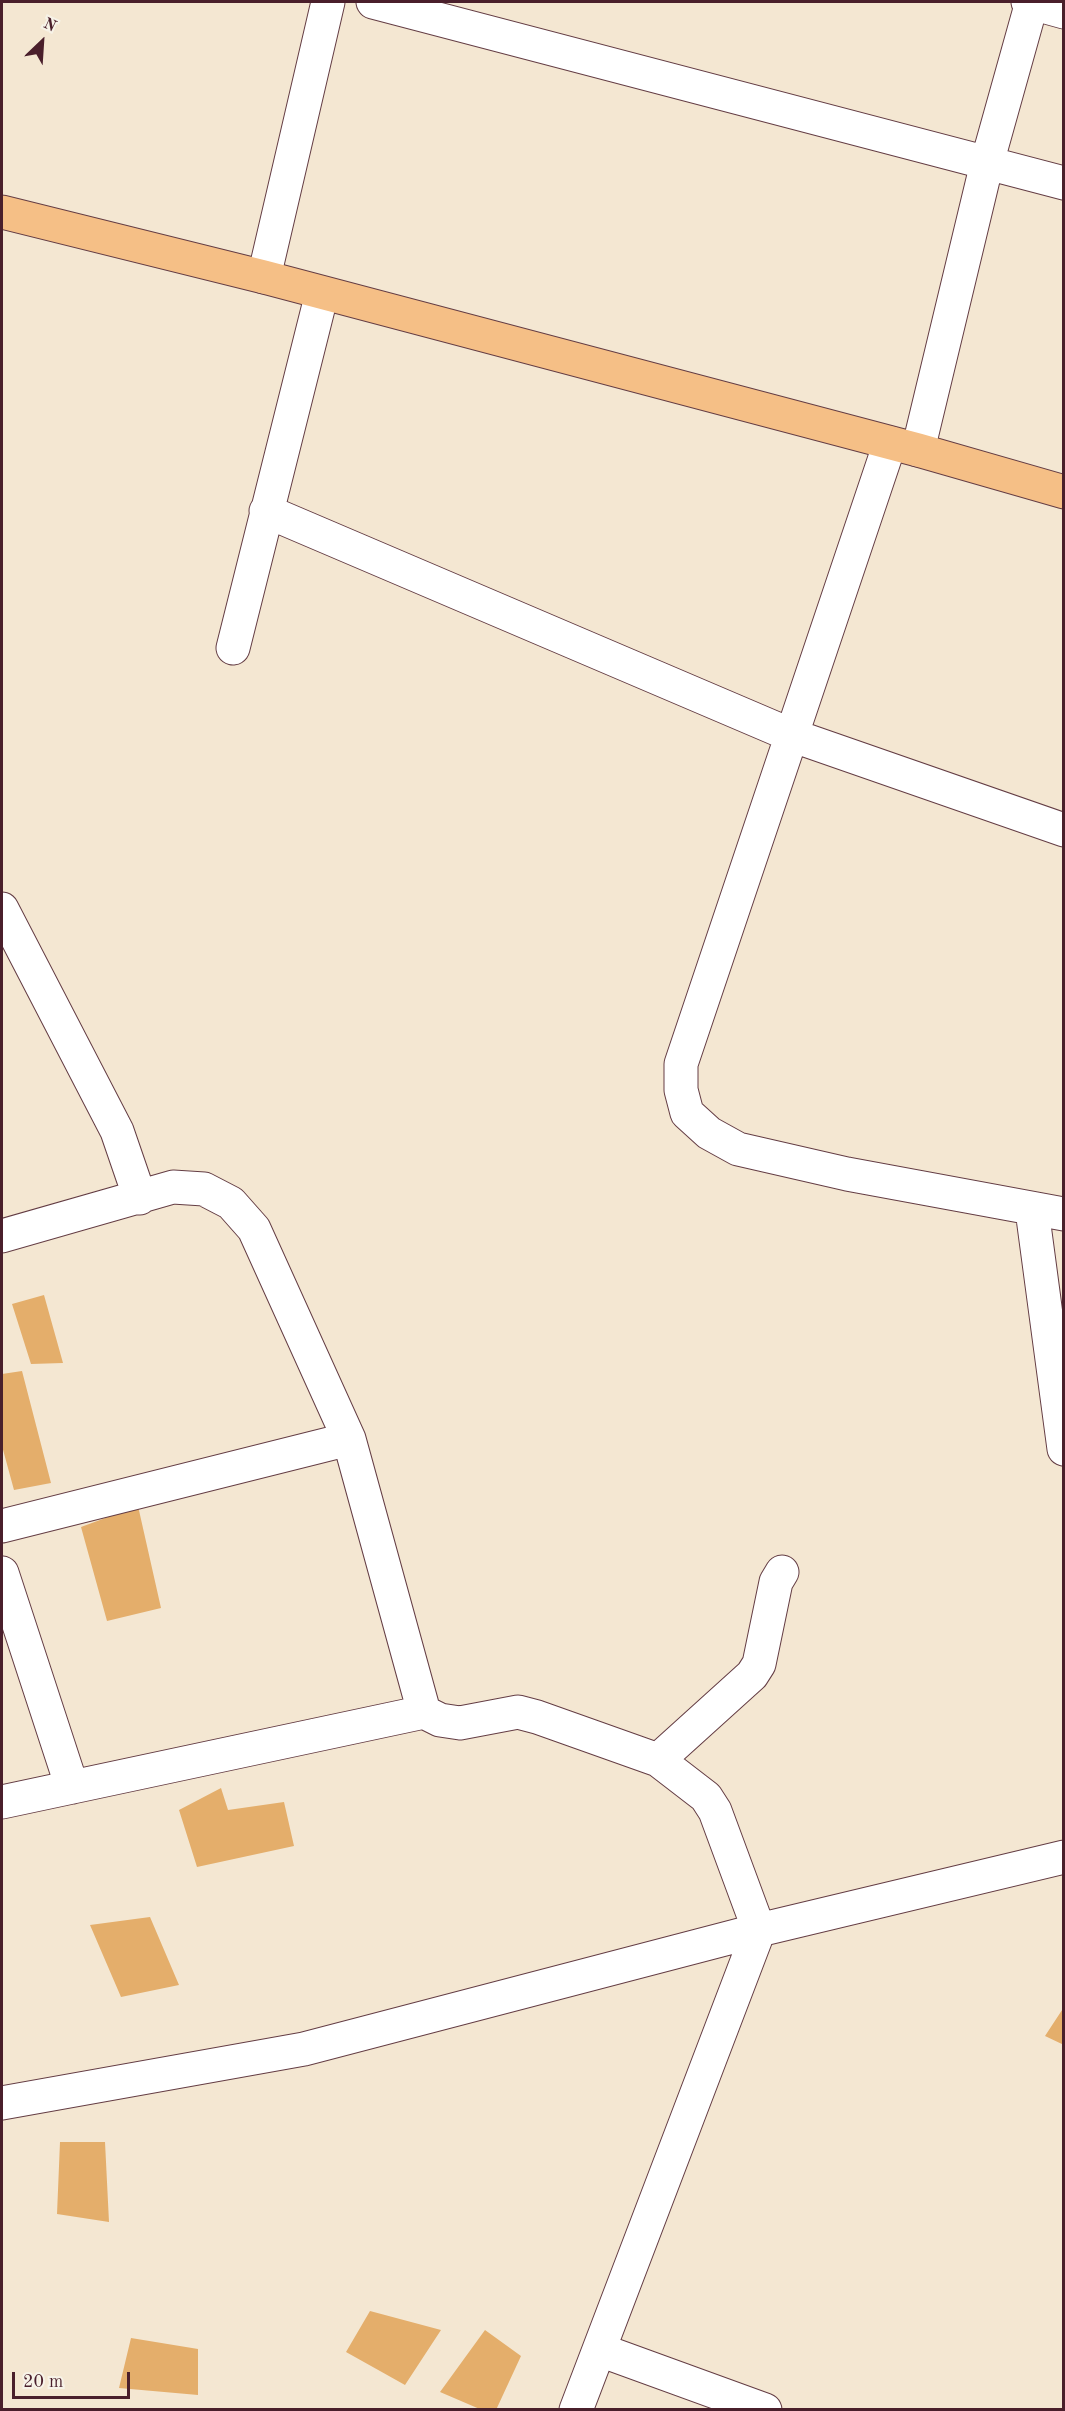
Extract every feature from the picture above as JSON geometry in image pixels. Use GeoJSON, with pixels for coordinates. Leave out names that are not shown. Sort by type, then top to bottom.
{"type":"FeatureCollection","features":[{"type":"Feature","properties":{"kind":"main road"},"geometry":{"type":"LineString","coordinates":[[2,212],[264,277],[904,447],[1064,492]]}},
{"type":"Feature","properties":{"kind":"street"},"geometry":{"type":"LineString","coordinates":[[264,277],[328,2]]}},
{"type":"Feature","properties":{"kind":"street"},"geometry":{"type":"LineString","coordinates":[[373,2],[1064,183]]}},
{"type":"Feature","properties":{"kind":"street"},"geometry":{"type":"LineString","coordinates":[[1064,12],[1031,2],[987,163],[904,447],[791,735],[681,1064],[681,1090],[687,1113],[709,1133],[738,1149],[847,1174],[1048,1212],[1064,1449]]}},
{"type":"Feature","properties":{"kind":"street"},"geometry":{"type":"LineString","coordinates":[[233,648],[322,293]]}},
{"type":"Feature","properties":{"kind":"street"},"geometry":{"type":"LineString","coordinates":[[266,510],[791,735],[1064,830]]}},
{"type":"Feature","properties":{"kind":"street"},"geometry":{"type":"LineString","coordinates":[[2,909],[12,955],[117,1131],[140,1198]]}},
{"type":"Feature","properties":{"kind":"street"},"geometry":{"type":"LineString","coordinates":[[2,1236],[173,1187],[204,1189],[231,1203],[254,1229],[349,1438],[424,1712]]}},
{"type":"Feature","properties":{"kind":"street"},"geometry":{"type":"LineString","coordinates":[[2,1526],[349,1438]]}},
{"type":"Feature","properties":{"kind":"street"},"geometry":{"type":"LineString","coordinates":[[658,1760],[752,1675],[759,1664],[776,1582],[782,1572]]}},
{"type":"Feature","properties":{"kind":"street"},"geometry":{"type":"LineString","coordinates":[[2,1573],[72,1787]]}},
{"type":"Feature","properties":{"kind":"street"},"geometry":{"type":"LineString","coordinates":[[2,1802],[424,1712],[440,1720],[460,1723],[518,1713],[658,1760],[706,1797],[715,1811],[759,1930],[576,2409]]}},
{"type":"Feature","properties":{"kind":"street"},"geometry":{"type":"LineString","coordinates":[[2,2103],[304,2049],[759,1930],[1064,1857]]}},
{"type":"Feature","properties":{"kind":"street"},"geometry":{"type":"LineString","coordinates":[[600,2350],[765,2409]]}},
{"type":"Feature","properties":{"kind":"building"},"geometry":{"type":"Polygon","coordinates":[[[44,1295],[63,1363],[31,1364],[12,1304],[44,1295]]]}},
{"type":"Feature","properties":{"kind":"building"},"geometry":{"type":"Polygon","coordinates":[[[22,1371],[51,1483],[14,1490],[2,1446],[2,1374],[22,1371]]]}},
{"type":"Feature","properties":{"kind":"building"},"geometry":{"type":"Polygon","coordinates":[[[138,1506],[161,1608],[107,1621],[81,1527],[138,1506]]]}},
{"type":"Feature","properties":{"kind":"building"},"geometry":{"type":"Polygon","coordinates":[[[221,1788],[228,1810],[284,1802],[294,1846],[197,1867],[179,1810],[221,1788]]]}},
{"type":"Feature","properties":{"kind":"building"},"geometry":{"type":"Polygon","coordinates":[[[150,1917],[179,1985],[121,1997],[90,1925],[150,1917]]]}},
{"type":"Feature","properties":{"kind":"building"},"geometry":{"type":"Polygon","coordinates":[[[1064,2007],[1064,2045],[1045,2036],[1064,2007]]]}},
{"type":"Feature","properties":{"kind":"building"},"geometry":{"type":"Polygon","coordinates":[[[60,2142],[105,2142],[109,2222],[57,2214],[60,2142]]]}},
{"type":"Feature","properties":{"kind":"building"},"geometry":{"type":"Polygon","coordinates":[[[370,2311],[441,2330],[405,2385],[346,2352],[370,2311]]]}},
{"type":"Feature","properties":{"kind":"building"},"geometry":{"type":"Polygon","coordinates":[[[485,2330],[521,2356],[496,2410],[482,2410],[440,2392],[485,2330]]]}},
{"type":"Feature","properties":{"kind":"building"},"geometry":{"type":"Polygon","coordinates":[[[131,2338],[198,2349],[198,2395],[119,2388],[131,2338]]]}}]}
